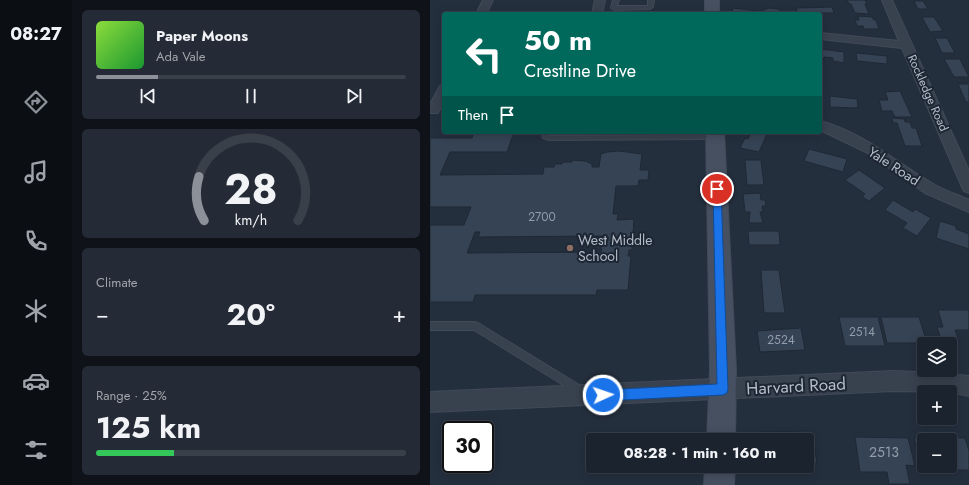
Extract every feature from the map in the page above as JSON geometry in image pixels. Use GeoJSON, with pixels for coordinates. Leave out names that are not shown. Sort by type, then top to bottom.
{"type":"FeatureCollection","features":[{"type":"Feature","properties":{"kind":"street"},"geometry":{"type":"LineString","coordinates":[[482,12],[488,0]]}},
{"type":"Feature","properties":{"kind":"street"},"geometry":{"type":"LineString","coordinates":[[597,12],[600,0]]}},
{"type":"Feature","properties":{"kind":"street"},"geometry":{"type":"LineString","coordinates":[[712,0],[712,12]]}},
{"type":"Feature","properties":{"kind":"street","name":"Rockledge Road"},"geometry":{"type":"LineString","coordinates":[[887,0],[969,186]]}},
{"type":"Feature","properties":{"kind":"street"},"geometry":{"type":"LineString","coordinates":[[822,36],[907,45]]}},
{"type":"Feature","properties":{"kind":"street"},"geometry":{"type":"LineString","coordinates":[[436,110],[442,94]]}},
{"type":"Feature","properties":{"kind":"street","name":"Yale Road"},"geometry":{"type":"LineString","coordinates":[[822,126],[865,146],[930,189],[969,206]]}},
{"type":"Feature","properties":{"kind":"street"},"geometry":{"type":"LineString","coordinates":[[716,135],[723,389],[721,433]]}},
{"type":"Feature","properties":{"kind":"street","name":"Harvard Road"},"geometry":{"type":"LineString","coordinates":[[430,402],[920,381],[969,386]]}},
{"type":"Feature","properties":{"kind":"street"},"geometry":{"type":"LineString","coordinates":[[719,485],[720,473]]}},
{"type":"Feature","properties":{"kind":"lane"},"geometry":{"type":"LineString","coordinates":[[616,0],[614,8],[650,7],[651,0]]}},
{"type":"Feature","properties":{"kind":"lane"},"geometry":{"type":"LineString","coordinates":[[544,134],[549,138],[716,135]]}},
{"type":"Feature","properties":{"kind":"lane"},"geometry":{"type":"LineString","coordinates":[[430,326],[475,326],[589,396]]}},
{"type":"Feature","properties":{"kind":"building"},"geometry":{"type":"Polygon","coordinates":[[[847,0],[865,0],[869,14],[855,13],[851,4],[849,4],[847,0]]]}},
{"type":"Feature","properties":{"kind":"building"},"geometry":{"type":"Polygon","coordinates":[[[914,1],[923,1],[928,9],[918,9],[914,1]]]}},
{"type":"Feature","properties":{"kind":"building"},"geometry":{"type":"Polygon","coordinates":[[[832,7],[834,13],[797,12],[796,8],[832,7]]]}},
{"type":"Feature","properties":{"kind":"building"},"geometry":{"type":"Polygon","coordinates":[[[733,8],[757,11],[757,12],[732,12],[733,8]]]}},
{"type":"Feature","properties":{"kind":"building"},"geometry":{"type":"Polygon","coordinates":[[[769,8],[778,9],[782,12],[763,12],[763,10],[769,8]]]}},
{"type":"Feature","properties":{"kind":"building"},"geometry":{"type":"Polygon","coordinates":[[[858,16],[872,17],[876,20],[879,29],[864,29],[863,26],[857,26],[855,20],[859,20],[858,16]]]}},
{"type":"Feature","properties":{"kind":"building"},"geometry":{"type":"Polygon","coordinates":[[[922,17],[934,17],[943,31],[930,32],[922,17]]]}},
{"type":"Feature","properties":{"kind":"building"},"geometry":{"type":"Polygon","coordinates":[[[935,38],[947,38],[955,53],[942,53],[935,38]]]}},
{"type":"Feature","properties":{"kind":"building"},"geometry":{"type":"Polygon","coordinates":[[[822,49],[844,52],[844,63],[833,61],[833,58],[824,57],[823,61],[822,49]]]}},
{"type":"Feature","properties":{"kind":"building"},"geometry":{"type":"Polygon","coordinates":[[[856,53],[887,56],[887,64],[857,61],[856,53]]]}},
{"type":"Feature","properties":{"kind":"building"},"geometry":{"type":"Polygon","coordinates":[[[944,59],[960,59],[969,77],[954,77],[944,59]]]}},
{"type":"Feature","properties":{"kind":"building"},"geometry":{"type":"Polygon","coordinates":[[[958,84],[969,84],[969,102],[966,102],[958,84]]]}},
{"type":"Feature","properties":{"kind":"building"},"geometry":{"type":"Polygon","coordinates":[[[900,91],[912,117],[895,117],[892,111],[882,111],[879,100],[888,100],[885,92],[900,91]]]}},
{"type":"Feature","properties":{"kind":"building"},"geometry":{"type":"Polygon","coordinates":[[[830,96],[857,99],[858,108],[830,107],[830,96]]]}},
{"type":"Feature","properties":{"kind":"building"},"geometry":{"type":"Polygon","coordinates":[[[892,118],[904,119],[905,122],[910,122],[912,128],[916,128],[922,146],[905,146],[897,123],[893,123],[892,118]]]}},
{"type":"Feature","properties":{"kind":"building"},"geometry":{"type":"Polygon","coordinates":[[[473,134],[513,134],[507,152],[450,152],[440,175],[543,174],[544,167],[554,167],[555,164],[572,162],[572,160],[585,161],[592,164],[592,167],[599,167],[601,154],[607,152],[619,151],[642,154],[640,170],[649,170],[648,180],[639,180],[638,186],[616,186],[613,214],[618,214],[617,220],[634,219],[632,250],[629,250],[628,256],[631,256],[628,290],[597,290],[596,295],[475,295],[473,302],[430,302],[430,225],[464,225],[471,207],[430,207],[430,138],[472,138],[473,134]],[[475,232],[467,253],[601,252],[603,236],[478,237],[480,232],[475,232]]]}},
{"type":"Feature","properties":{"kind":"building"},"geometry":{"type":"Polygon","coordinates":[[[750,134],[767,134],[759,152],[740,148],[745,138],[748,139],[750,134]]]}},
{"type":"Feature","properties":{"kind":"building"},"geometry":{"type":"Polygon","coordinates":[[[809,149],[847,159],[843,172],[804,161],[809,149]]]}},
{"type":"Feature","properties":{"kind":"building"},"geometry":{"type":"Polygon","coordinates":[[[745,160],[761,160],[764,185],[747,185],[745,160]]]}},
{"type":"Feature","properties":{"kind":"building"},"geometry":{"type":"Polygon","coordinates":[[[859,170],[885,188],[869,201],[862,197],[865,194],[845,180],[859,170]]]}},
{"type":"Feature","properties":{"kind":"building"},"geometry":{"type":"Polygon","coordinates":[[[760,193],[761,200],[765,200],[766,206],[762,206],[763,212],[760,212],[763,223],[749,223],[750,212],[745,212],[743,194],[760,193]]]}},
{"type":"Feature","properties":{"kind":"building"},"geometry":{"type":"Polygon","coordinates":[[[893,200],[913,212],[915,209],[931,218],[917,236],[903,228],[907,223],[885,210],[893,200]]]}},
{"type":"Feature","properties":{"kind":"building"},"geometry":{"type":"Polygon","coordinates":[[[940,221],[956,226],[956,229],[969,234],[969,249],[936,238],[940,221]]]}},
{"type":"Feature","properties":{"kind":"building"},"geometry":{"type":"Polygon","coordinates":[[[748,231],[779,231],[780,245],[749,245],[748,231]]]}},
{"type":"Feature","properties":{"kind":"building"},"geometry":{"type":"Polygon","coordinates":[[[761,270],[779,270],[785,313],[764,313],[761,270]]]}},
{"type":"Feature","properties":{"kind":"building"},"geometry":{"type":"Polygon","coordinates":[[[938,310],[969,310],[969,330],[955,330],[959,342],[957,342],[957,337],[940,337],[937,327],[943,327],[938,310]]]}},
{"type":"Feature","properties":{"kind":"building"},"geometry":{"type":"Polygon","coordinates":[[[839,317],[878,317],[885,346],[845,346],[839,317]]]}},
{"type":"Feature","properties":{"kind":"building"},"geometry":{"type":"Polygon","coordinates":[[[881,317],[919,317],[925,337],[917,337],[917,343],[887,343],[881,317]]]}},
{"type":"Feature","properties":{"kind":"building"},"geometry":{"type":"Polygon","coordinates":[[[801,328],[805,350],[760,352],[757,331],[801,328]]]}},
{"type":"Feature","properties":{"kind":"building"},"geometry":{"type":"Polygon","coordinates":[[[812,431],[812,433],[759,433],[812,431]]]}},
{"type":"Feature","properties":{"kind":"building"},"geometry":{"type":"Polygon","coordinates":[[[855,437],[908,438],[915,466],[906,465],[910,484],[889,484],[887,472],[860,472],[855,437]]]}},
{"type":"Feature","properties":{"kind":"building"},"geometry":{"type":"Polygon","coordinates":[[[914,438],[917,438],[917,451],[914,438]]]}},
{"type":"Feature","properties":{"kind":"building"},"geometry":{"type":"Polygon","coordinates":[[[957,438],[965,438],[969,451],[969,470],[957,470],[957,438]]]}},
{"type":"Feature","properties":{"kind":"building"},"geometry":{"type":"Polygon","coordinates":[[[814,444],[817,463],[814,463],[814,444]]]}},
{"type":"Feature","properties":{"kind":"place","name":"West Middle School"},"geometry":{"type":"Point","coordinates":[570,248]}},
{"type":"Feature","properties":{"kind":"route"},"geometry":{"type":"LineString","coordinates":[[603,395],[723,389],[717,189]]}}]}
